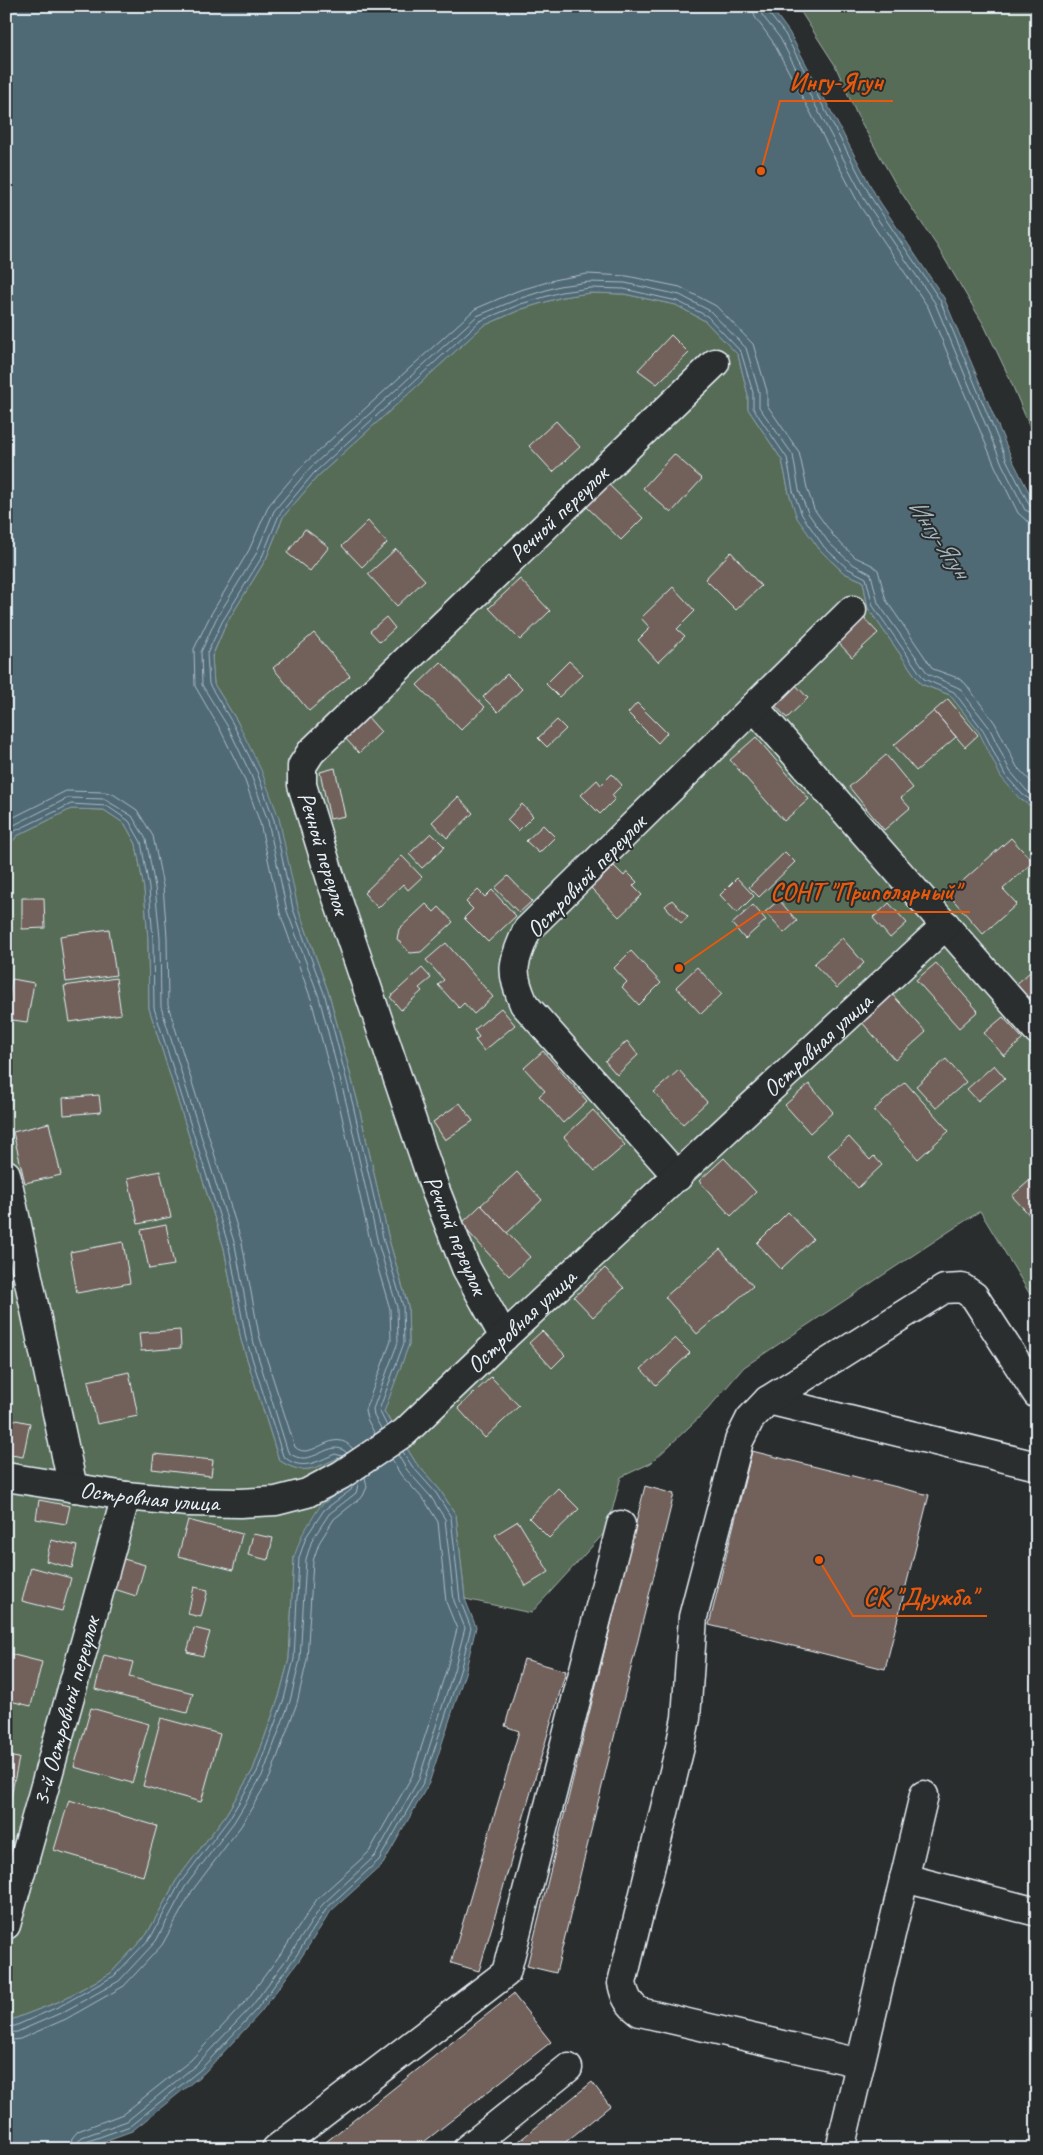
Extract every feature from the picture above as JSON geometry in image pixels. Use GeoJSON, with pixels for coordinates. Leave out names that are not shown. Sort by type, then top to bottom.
{"type":"FeatureCollection","features":[{"type":"Feature","properties":{"kind":"lane","name":"Речной переулок"},"geometry":{"type":"LineString","coordinates":[[504,1336],[466,1268],[435,1188],[332,883],[302,785],[302,766],[311,752],[715,363]]}},
{"type":"Feature","properties":{"kind":"lane","name":"Островной переулок"},"geometry":{"type":"LineString","coordinates":[[678,1177],[524,1004],[515,984],[513,969],[527,930],[852,610]]}},
{"type":"Feature","properties":{"kind":"lane"},"geometry":{"type":"LineString","coordinates":[[754,707],[1037,1030]]}},
{"type":"Feature","properties":{"kind":"lane","name":"Островная улица"},"geometry":{"type":"LineString","coordinates":[[6,1477],[126,1496],[189,1502],[240,1503],[276,1501],[307,1494],[341,1475],[405,1432],[504,1336],[678,1177],[946,925]]}},
{"type":"Feature","properties":{"kind":"lane"},"geometry":{"type":"LineString","coordinates":[[6,1174],[73,1488]]}},
{"type":"Feature","properties":{"kind":"lane"},"geometry":{"type":"LineString","coordinates":[[860,2063],[640,2012],[630,2005],[624,1995],[622,1983],[686,1718],[693,1618],[739,1441],[750,1419],[768,1400],[944,1289],[962,1288],[974,1296],[1037,1394]]}},
{"type":"Feature","properties":{"kind":"lane"},"geometry":{"type":"LineString","coordinates":[[768,1400],[1037,1466]]}},
{"type":"Feature","properties":{"kind":"lane","name":"3-й Островной переулок"},"geometry":{"type":"LineString","coordinates":[[6,1925],[126,1496]]}},
{"type":"Feature","properties":{"kind":"lane"},"geometry":{"type":"LineString","coordinates":[[276,2149],[506,1973],[621,1526]]}},
{"type":"Feature","properties":{"kind":"lane"},"geometry":{"type":"LineString","coordinates":[[840,2149],[924,1795]]}},
{"type":"Feature","properties":{"kind":"lane"},"geometry":{"type":"LineString","coordinates":[[904,1878],[1037,1912]]}},
{"type":"Feature","properties":{"kind":"lane"},"geometry":{"type":"LineString","coordinates":[[467,2149],[568,2068]]}},
{"type":"Feature","properties":{"kind":"green space"},"geometry":{"type":"Polygon","coordinates":[[[797,6],[1037,6],[1037,444],[1008,375],[984,325],[937,246],[895,183],[857,115],[835,65],[797,6]]]}},
{"type":"Feature","properties":{"kind":"green space"},"geometry":{"type":"Polygon","coordinates":[[[590,293],[624,294],[676,305],[705,321],[738,355],[748,395],[748,409],[782,460],[789,493],[798,518],[820,550],[844,573],[863,581],[868,608],[921,684],[950,695],[979,732],[1020,799],[1037,810],[1037,1306],[980,1211],[744,1367],[707,1410],[651,1463],[621,1477],[607,1530],[531,1613],[465,1599],[456,1515],[440,1490],[416,1463],[384,1411],[409,1344],[408,1306],[389,1240],[358,1103],[329,994],[298,908],[291,880],[237,721],[214,684],[212,657],[226,624],[266,559],[283,517],[317,477],[483,326],[522,309],[562,297],[590,293]]]}},
{"type":"Feature","properties":{"kind":"green space"},"geometry":{"type":"Polygon","coordinates":[[[71,809],[104,810],[125,824],[136,844],[144,889],[148,939],[149,1008],[224,1248],[241,1340],[279,1460],[295,1468],[308,1469],[338,1458],[348,1485],[294,1557],[289,1659],[279,1697],[253,1770],[225,1816],[176,1881],[147,1934],[111,1973],[58,2002],[6,2022],[6,937],[8,925],[6,849],[17,836],[71,809]]]}},
{"type":"Feature","properties":{"kind":"water"},"geometry":{"type":"Polygon","coordinates":[[[6,6],[770,6],[789,32],[876,196],[944,298],[1012,459],[1037,508],[1037,810],[1020,799],[1001,777],[979,732],[950,695],[921,684],[868,608],[863,581],[844,573],[820,550],[797,518],[782,460],[748,409],[748,395],[738,355],[705,321],[676,305],[624,294],[590,293],[562,297],[522,309],[483,326],[317,477],[283,517],[266,559],[226,624],[212,656],[214,684],[237,721],[261,770],[279,818],[298,908],[329,994],[358,1103],[389,1240],[408,1306],[409,1344],[384,1412],[416,1463],[440,1490],[456,1515],[465,1599],[476,1627],[465,1673],[429,1783],[383,1864],[331,1911],[300,1959],[260,2013],[204,2073],[132,2131],[82,2149],[6,2149],[6,2022],[58,2002],[111,1973],[147,1934],[176,1881],[225,1816],[253,1770],[279,1697],[289,1659],[294,1557],[302,1535],[320,1506],[348,1485],[338,1458],[308,1469],[295,1468],[279,1460],[241,1340],[224,1248],[149,1008],[148,939],[144,889],[136,844],[125,824],[104,810],[71,809],[17,836],[6,849],[6,6]]]}},
{"type":"Feature","properties":{"kind":"building"},"geometry":{"type":"Polygon","coordinates":[[[671,335],[689,353],[657,384],[638,370],[671,335]]]}},
{"type":"Feature","properties":{"kind":"building"},"geometry":{"type":"Polygon","coordinates":[[[556,421],[580,447],[553,472],[529,446],[556,421]]]}},
{"type":"Feature","properties":{"kind":"building"},"geometry":{"type":"Polygon","coordinates":[[[674,454],[702,479],[671,513],[643,488],[674,454]]]}},
{"type":"Feature","properties":{"kind":"building"},"geometry":{"type":"Polygon","coordinates":[[[609,485],[643,518],[621,540],[587,507],[609,485]]]}},
{"type":"Feature","properties":{"kind":"building"},"geometry":{"type":"Polygon","coordinates":[[[368,521],[387,543],[362,567],[342,546],[368,521]]]}},
{"type":"Feature","properties":{"kind":"building"},"geometry":{"type":"Polygon","coordinates":[[[305,529],[329,547],[310,571],[287,553],[305,529]]]}},
{"type":"Feature","properties":{"kind":"building"},"geometry":{"type":"Polygon","coordinates":[[[396,549],[425,580],[397,606],[368,574],[396,549]]]}},
{"type":"Feature","properties":{"kind":"building"},"geometry":{"type":"Polygon","coordinates":[[[731,552],[761,586],[736,610],[705,579],[731,552]]]}},
{"type":"Feature","properties":{"kind":"building"},"geometry":{"type":"Polygon","coordinates":[[[520,579],[550,611],[520,640],[489,608],[520,579]]]}},
{"type":"Feature","properties":{"kind":"building"},"geometry":{"type":"Polygon","coordinates":[[[673,587],[695,611],[677,629],[685,636],[658,662],[638,640],[650,628],[641,618],[673,587]]]}},
{"type":"Feature","properties":{"kind":"building"},"geometry":{"type":"Polygon","coordinates":[[[861,615],[878,633],[852,657],[835,639],[861,615]]]}},
{"type":"Feature","properties":{"kind":"building"},"geometry":{"type":"Polygon","coordinates":[[[386,617],[395,628],[380,642],[370,631],[386,617]]]}},
{"type":"Feature","properties":{"kind":"building"},"geometry":{"type":"Polygon","coordinates":[[[314,633],[350,676],[309,711],[273,668],[314,633]]]}},
{"type":"Feature","properties":{"kind":"building"},"geometry":{"type":"Polygon","coordinates":[[[569,661],[583,674],[559,697],[546,684],[569,661]]]}},
{"type":"Feature","properties":{"kind":"building"},"geometry":{"type":"Polygon","coordinates":[[[441,662],[485,707],[461,730],[417,685],[441,662]]]}},
{"type":"Feature","properties":{"kind":"building"},"geometry":{"type":"Polygon","coordinates":[[[507,674],[522,689],[498,712],[483,697],[507,674]]]}},
{"type":"Feature","properties":{"kind":"building"},"geometry":{"type":"Polygon","coordinates":[[[791,680],[808,698],[787,718],[770,700],[791,680]]]}},
{"type":"Feature","properties":{"kind":"building"},"geometry":{"type":"Polygon","coordinates":[[[948,699],[978,735],[965,747],[934,711],[948,699]]]}},
{"type":"Feature","properties":{"kind":"building"},"geometry":{"type":"Polygon","coordinates":[[[637,703],[667,733],[658,743],[628,713],[637,703]]]}},
{"type":"Feature","properties":{"kind":"building"},"geometry":{"type":"Polygon","coordinates":[[[934,711],[956,737],[916,771],[894,745],[934,711]]]}},
{"type":"Feature","properties":{"kind":"building"},"geometry":{"type":"Polygon","coordinates":[[[366,715],[381,732],[359,753],[343,736],[366,715]]]}},
{"type":"Feature","properties":{"kind":"building"},"geometry":{"type":"Polygon","coordinates":[[[557,720],[566,729],[547,747],[538,738],[557,720]]]}},
{"type":"Feature","properties":{"kind":"building"},"geometry":{"type":"Polygon","coordinates":[[[756,737],[809,799],[784,821],[730,760],[756,737]]]}},
{"type":"Feature","properties":{"kind":"building"},"geometry":{"type":"Polygon","coordinates":[[[886,755],[913,788],[901,798],[910,808],[884,830],[849,787],[886,755]]]}},
{"type":"Feature","properties":{"kind":"building"},"geometry":{"type":"Polygon","coordinates":[[[335,768],[345,816],[330,819],[320,772],[335,768]]]}},
{"type":"Feature","properties":{"kind":"building"},"geometry":{"type":"Polygon","coordinates":[[[612,774],[622,785],[612,795],[615,799],[600,814],[581,795],[597,780],[601,785],[612,774]]]}},
{"type":"Feature","properties":{"kind":"building"},"geometry":{"type":"Polygon","coordinates":[[[458,797],[473,813],[447,838],[432,822],[458,797]]]}},
{"type":"Feature","properties":{"kind":"building"},"geometry":{"type":"Polygon","coordinates":[[[522,804],[533,816],[518,831],[507,820],[522,804]]]}},
{"type":"Feature","properties":{"kind":"building"},"geometry":{"type":"Polygon","coordinates":[[[543,825],[555,837],[539,853],[526,841],[543,825]]]}},
{"type":"Feature","properties":{"kind":"building"},"geometry":{"type":"Polygon","coordinates":[[[431,833],[445,847],[422,868],[409,854],[431,833]]]}},
{"type":"Feature","properties":{"kind":"building"},"geometry":{"type":"Polygon","coordinates":[[[1011,838],[1033,862],[1003,889],[1017,904],[983,934],[948,894],[1011,838]]]}},
{"type":"Feature","properties":{"kind":"building"},"geometry":{"type":"Polygon","coordinates":[[[785,852],[795,862],[759,897],[749,887],[785,852]]]}},
{"type":"Feature","properties":{"kind":"building"},"geometry":{"type":"Polygon","coordinates":[[[402,856],[422,877],[408,890],[403,884],[378,908],[364,893],[402,856]]]}},
{"type":"Feature","properties":{"kind":"building"},"geometry":{"type":"Polygon","coordinates":[[[614,866],[624,876],[627,872],[637,882],[633,886],[642,895],[619,917],[591,888],[614,866]]]}},
{"type":"Feature","properties":{"kind":"building"},"geometry":{"type":"Polygon","coordinates":[[[508,876],[532,901],[519,913],[495,888],[508,876]]]}},
{"type":"Feature","properties":{"kind":"building"},"geometry":{"type":"Polygon","coordinates":[[[737,878],[754,896],[737,913],[720,895],[737,878]]]}},
{"type":"Feature","properties":{"kind":"building"},"geometry":{"type":"Polygon","coordinates":[[[478,890],[485,897],[492,890],[516,916],[488,942],[464,918],[473,909],[466,902],[478,890]]]}},
{"type":"Feature","properties":{"kind":"building"},"geometry":{"type":"Polygon","coordinates":[[[22,898],[44,898],[45,928],[22,929],[22,898]]]}},
{"type":"Feature","properties":{"kind":"building"},"geometry":{"type":"Polygon","coordinates":[[[672,900],[688,917],[681,923],[665,906],[672,900]]]}},
{"type":"Feature","properties":{"kind":"building"},"geometry":{"type":"Polygon","coordinates":[[[779,900],[797,921],[784,933],[765,912],[779,900]]]}},
{"type":"Feature","properties":{"kind":"building"},"geometry":{"type":"Polygon","coordinates":[[[889,903],[907,923],[890,938],[873,918],[889,903]]]}},
{"type":"Feature","properties":{"kind":"building"},"geometry":{"type":"Polygon","coordinates":[[[426,904],[434,912],[439,907],[453,922],[421,952],[410,953],[397,939],[399,929],[426,904]]]}},
{"type":"Feature","properties":{"kind":"building"},"geometry":{"type":"Polygon","coordinates":[[[753,905],[766,920],[745,939],[732,924],[753,905]]]}},
{"type":"Feature","properties":{"kind":"building"},"geometry":{"type":"Polygon","coordinates":[[[109,929],[116,975],[66,982],[60,936],[109,929]]]}},
{"type":"Feature","properties":{"kind":"building"},"geometry":{"type":"Polygon","coordinates":[[[842,938],[864,963],[837,988],[814,964],[842,938]]]}},
{"type":"Feature","properties":{"kind":"building"},"geometry":{"type":"Polygon","coordinates":[[[446,943],[493,997],[474,1014],[464,1003],[459,1008],[438,985],[444,980],[426,960],[446,943]]]}},
{"type":"Feature","properties":{"kind":"building"},"geometry":{"type":"Polygon","coordinates":[[[631,951],[661,983],[639,1005],[622,987],[627,982],[614,968],[631,951]]]}},
{"type":"Feature","properties":{"kind":"building"},"geometry":{"type":"Polygon","coordinates":[[[936,963],[978,1011],[959,1028],[916,980],[936,963]]]}},
{"type":"Feature","properties":{"kind":"building"},"geometry":{"type":"Polygon","coordinates":[[[1037,966],[1037,1005],[1034,1008],[1014,986],[1037,966]]]}},
{"type":"Feature","properties":{"kind":"building"},"geometry":{"type":"Polygon","coordinates":[[[697,967],[722,994],[701,1014],[676,987],[697,967]]]}},
{"type":"Feature","properties":{"kind":"building"},"geometry":{"type":"Polygon","coordinates":[[[422,968],[431,978],[419,988],[422,991],[401,1010],[390,997],[422,968]]]}},
{"type":"Feature","properties":{"kind":"building"},"geometry":{"type":"Polygon","coordinates":[[[116,978],[121,1014],[70,1022],[64,986],[116,978]]]}},
{"type":"Feature","properties":{"kind":"building"},"geometry":{"type":"Polygon","coordinates":[[[12,979],[34,983],[27,1022],[6,1019],[12,979]]]}},
{"type":"Feature","properties":{"kind":"building"},"geometry":{"type":"Polygon","coordinates":[[[890,992],[926,1032],[895,1060],[859,1019],[890,992]]]}},
{"type":"Feature","properties":{"kind":"building"},"geometry":{"type":"Polygon","coordinates":[[[501,1008],[515,1025],[484,1051],[475,1040],[479,1037],[474,1030],[501,1008]]]}},
{"type":"Feature","properties":{"kind":"building"},"geometry":{"type":"Polygon","coordinates":[[[1003,1017],[1023,1039],[1004,1056],[984,1033],[1003,1017]]]}},
{"type":"Feature","properties":{"kind":"building"},"geometry":{"type":"Polygon","coordinates":[[[627,1041],[638,1055],[617,1075],[605,1061],[627,1041]]]}},
{"type":"Feature","properties":{"kind":"building"},"geometry":{"type":"Polygon","coordinates":[[[543,1051],[587,1101],[563,1123],[539,1096],[545,1091],[524,1068],[543,1051]]]}},
{"type":"Feature","properties":{"kind":"building"},"geometry":{"type":"Polygon","coordinates":[[[946,1059],[966,1082],[936,1108],[916,1086],[946,1059]]]}},
{"type":"Feature","properties":{"kind":"building"},"geometry":{"type":"Polygon","coordinates":[[[994,1065],[1005,1078],[978,1101],[967,1089],[994,1065]]]}},
{"type":"Feature","properties":{"kind":"building"},"geometry":{"type":"Polygon","coordinates":[[[679,1070],[707,1102],[683,1124],[654,1092],[679,1070]]]}},
{"type":"Feature","properties":{"kind":"building"},"geometry":{"type":"Polygon","coordinates":[[[905,1082],[949,1131],[918,1159],[874,1110],[905,1082]]]}},
{"type":"Feature","properties":{"kind":"building"},"geometry":{"type":"Polygon","coordinates":[[[809,1084],[833,1112],[810,1133],[785,1105],[809,1084]]]}},
{"type":"Feature","properties":{"kind":"building"},"geometry":{"type":"Polygon","coordinates":[[[99,1095],[101,1112],[64,1115],[63,1098],[99,1095]]]}},
{"type":"Feature","properties":{"kind":"building"},"geometry":{"type":"Polygon","coordinates":[[[460,1103],[473,1121],[445,1140],[433,1122],[460,1103]]]}},
{"type":"Feature","properties":{"kind":"building"},"geometry":{"type":"Polygon","coordinates":[[[593,1110],[625,1145],[595,1171],[564,1137],[593,1110]]]}},
{"type":"Feature","properties":{"kind":"building"},"geometry":{"type":"Polygon","coordinates":[[[49,1123],[61,1175],[25,1183],[13,1132],[49,1123]]]}},
{"type":"Feature","properties":{"kind":"building"},"geometry":{"type":"Polygon","coordinates":[[[849,1137],[870,1160],[874,1156],[882,1165],[858,1188],[828,1155],[849,1137]]]}},
{"type":"Feature","properties":{"kind":"building"},"geometry":{"type":"Polygon","coordinates":[[[724,1158],[756,1192],[731,1216],[699,1181],[724,1158]]]}},
{"type":"Feature","properties":{"kind":"building"},"geometry":{"type":"Polygon","coordinates":[[[160,1171],[171,1217],[138,1224],[128,1178],[160,1171]]]}},
{"type":"Feature","properties":{"kind":"building"},"geometry":{"type":"Polygon","coordinates":[[[517,1172],[542,1200],[507,1233],[481,1205],[517,1172]]]}},
{"type":"Feature","properties":{"kind":"building"},"geometry":{"type":"Polygon","coordinates":[[[1037,1174],[1037,1223],[1012,1196],[1037,1174]]]}},
{"type":"Feature","properties":{"kind":"building"},"geometry":{"type":"Polygon","coordinates":[[[481,1205],[530,1257],[509,1276],[461,1224],[481,1205]]]}},
{"type":"Feature","properties":{"kind":"building"},"geometry":{"type":"Polygon","coordinates":[[[788,1212],[813,1239],[781,1269],[757,1243],[788,1212]]]}},
{"type":"Feature","properties":{"kind":"building"},"geometry":{"type":"Polygon","coordinates":[[[166,1225],[174,1265],[149,1269],[141,1230],[166,1225]]]}},
{"type":"Feature","properties":{"kind":"building"},"geometry":{"type":"Polygon","coordinates":[[[123,1242],[130,1283],[77,1293],[70,1252],[123,1242]]]}},
{"type":"Feature","properties":{"kind":"building"},"geometry":{"type":"Polygon","coordinates":[[[720,1249],[753,1286],[697,1334],[665,1297],[720,1249]]]}},
{"type":"Feature","properties":{"kind":"building"},"geometry":{"type":"Polygon","coordinates":[[[605,1268],[624,1288],[593,1317],[574,1297],[605,1268]]]}},
{"type":"Feature","properties":{"kind":"building"},"geometry":{"type":"Polygon","coordinates":[[[180,1330],[181,1348],[141,1351],[139,1333],[180,1330]]]}},
{"type":"Feature","properties":{"kind":"building"},"geometry":{"type":"Polygon","coordinates":[[[542,1331],[565,1355],[552,1368],[529,1343],[542,1331]]]}},
{"type":"Feature","properties":{"kind":"building"},"geometry":{"type":"Polygon","coordinates":[[[675,1338],[690,1353],[656,1385],[641,1369],[675,1338]]]}},
{"type":"Feature","properties":{"kind":"building"},"geometry":{"type":"Polygon","coordinates":[[[129,1372],[138,1416],[97,1424],[88,1381],[129,1372]]]}},
{"type":"Feature","properties":{"kind":"building"},"geometry":{"type":"Polygon","coordinates":[[[491,1377],[519,1406],[485,1438],[458,1408],[491,1377]]]}},
{"type":"Feature","properties":{"kind":"building"},"geometry":{"type":"Polygon","coordinates":[[[6,1418],[30,1423],[23,1457],[6,1454],[6,1418]]]}},
{"type":"Feature","properties":{"kind":"building"},"geometry":{"type":"Polygon","coordinates":[[[752,1451],[929,1495],[885,1669],[709,1625],[752,1451]]]}},
{"type":"Feature","properties":{"kind":"building"},"geometry":{"type":"Polygon","coordinates":[[[154,1454],[213,1460],[211,1476],[152,1469],[154,1454]]]}},
{"type":"Feature","properties":{"kind":"building"},"geometry":{"type":"Polygon","coordinates":[[[645,1486],[674,1494],[556,1973],[527,1966],[645,1486]]]}},
{"type":"Feature","properties":{"kind":"building"},"geometry":{"type":"Polygon","coordinates":[[[558,1488],[579,1509],[549,1538],[529,1518],[558,1488]]]}},
{"type":"Feature","properties":{"kind":"building"},"geometry":{"type":"Polygon","coordinates":[[[39,1500],[70,1506],[66,1524],[36,1519],[39,1500]]]}},
{"type":"Feature","properties":{"kind":"building"},"geometry":{"type":"Polygon","coordinates":[[[188,1520],[242,1534],[233,1570],[178,1556],[188,1520]]]}},
{"type":"Feature","properties":{"kind":"building"},"geometry":{"type":"Polygon","coordinates":[[[518,1521],[549,1572],[526,1586],[495,1535],[518,1521]]]}},
{"type":"Feature","properties":{"kind":"building"},"geometry":{"type":"Polygon","coordinates":[[[253,1534],[273,1538],[268,1560],[248,1555],[253,1534]]]}},
{"type":"Feature","properties":{"kind":"building"},"geometry":{"type":"Polygon","coordinates":[[[51,1540],[77,1546],[72,1568],[46,1561],[51,1540]]]}},
{"type":"Feature","properties":{"kind":"building"},"geometry":{"type":"Polygon","coordinates":[[[120,1558],[145,1565],[136,1596],[111,1588],[120,1558]]]}},
{"type":"Feature","properties":{"kind":"building"},"geometry":{"type":"Polygon","coordinates":[[[31,1567],[71,1578],[62,1611],[22,1601],[31,1567]]]}},
{"type":"Feature","properties":{"kind":"building"},"geometry":{"type":"Polygon","coordinates":[[[194,1587],[208,1590],[201,1617],[188,1614],[194,1587]]]}},
{"type":"Feature","properties":{"kind":"building"},"geometry":{"type":"Polygon","coordinates":[[[194,1628],[210,1632],[203,1656],[187,1652],[194,1628]]]}},
{"type":"Feature","properties":{"kind":"building"},"geometry":{"type":"Polygon","coordinates":[[[6,1653],[42,1662],[31,1706],[6,1700],[6,1653]]]}},
{"type":"Feature","properties":{"kind":"building"},"geometry":{"type":"Polygon","coordinates":[[[104,1655],[133,1662],[129,1677],[193,1693],[187,1713],[95,1689],[104,1655]]]}},
{"type":"Feature","properties":{"kind":"building"},"geometry":{"type":"Polygon","coordinates":[[[524,1659],[566,1671],[479,1971],[451,1963],[519,1731],[505,1726],[524,1659]]]}},
{"type":"Feature","properties":{"kind":"building"},"geometry":{"type":"Polygon","coordinates":[[[91,1708],[149,1724],[132,1783],[74,1767],[91,1708]]]}},
{"type":"Feature","properties":{"kind":"building"},"geometry":{"type":"Polygon","coordinates":[[[161,1718],[220,1734],[201,1802],[143,1786],[161,1718]]]}},
{"type":"Feature","properties":{"kind":"building"},"geometry":{"type":"Polygon","coordinates":[[[6,1756],[19,1758],[10,1801],[6,1800],[6,1756]]]}},
{"type":"Feature","properties":{"kind":"building"},"geometry":{"type":"Polygon","coordinates":[[[69,1800],[157,1826],[143,1876],[54,1850],[69,1800]]]}},
{"type":"Feature","properties":{"kind":"building"},"geometry":{"type":"Polygon","coordinates":[[[513,1994],[551,2042],[415,2149],[317,2149],[513,1994]]]}},
{"type":"Feature","properties":{"kind":"building"},"geometry":{"type":"Polygon","coordinates":[[[592,2082],[610,2106],[557,2149],[509,2149],[592,2082]]]}},
{"type":"Feature","properties":{"kind":"place","name":"Ингу-Ягун"},"geometry":{"type":"Point","coordinates":[761,171]}},
{"type":"Feature","properties":{"kind":"place","name":"СОНТ \"Приполярный\""},"geometry":{"type":"Point","coordinates":[679,968]}},
{"type":"Feature","properties":{"kind":"place","name":"СК \"Дружба\""},"geometry":{"type":"Point","coordinates":[819,1560]}}]}
